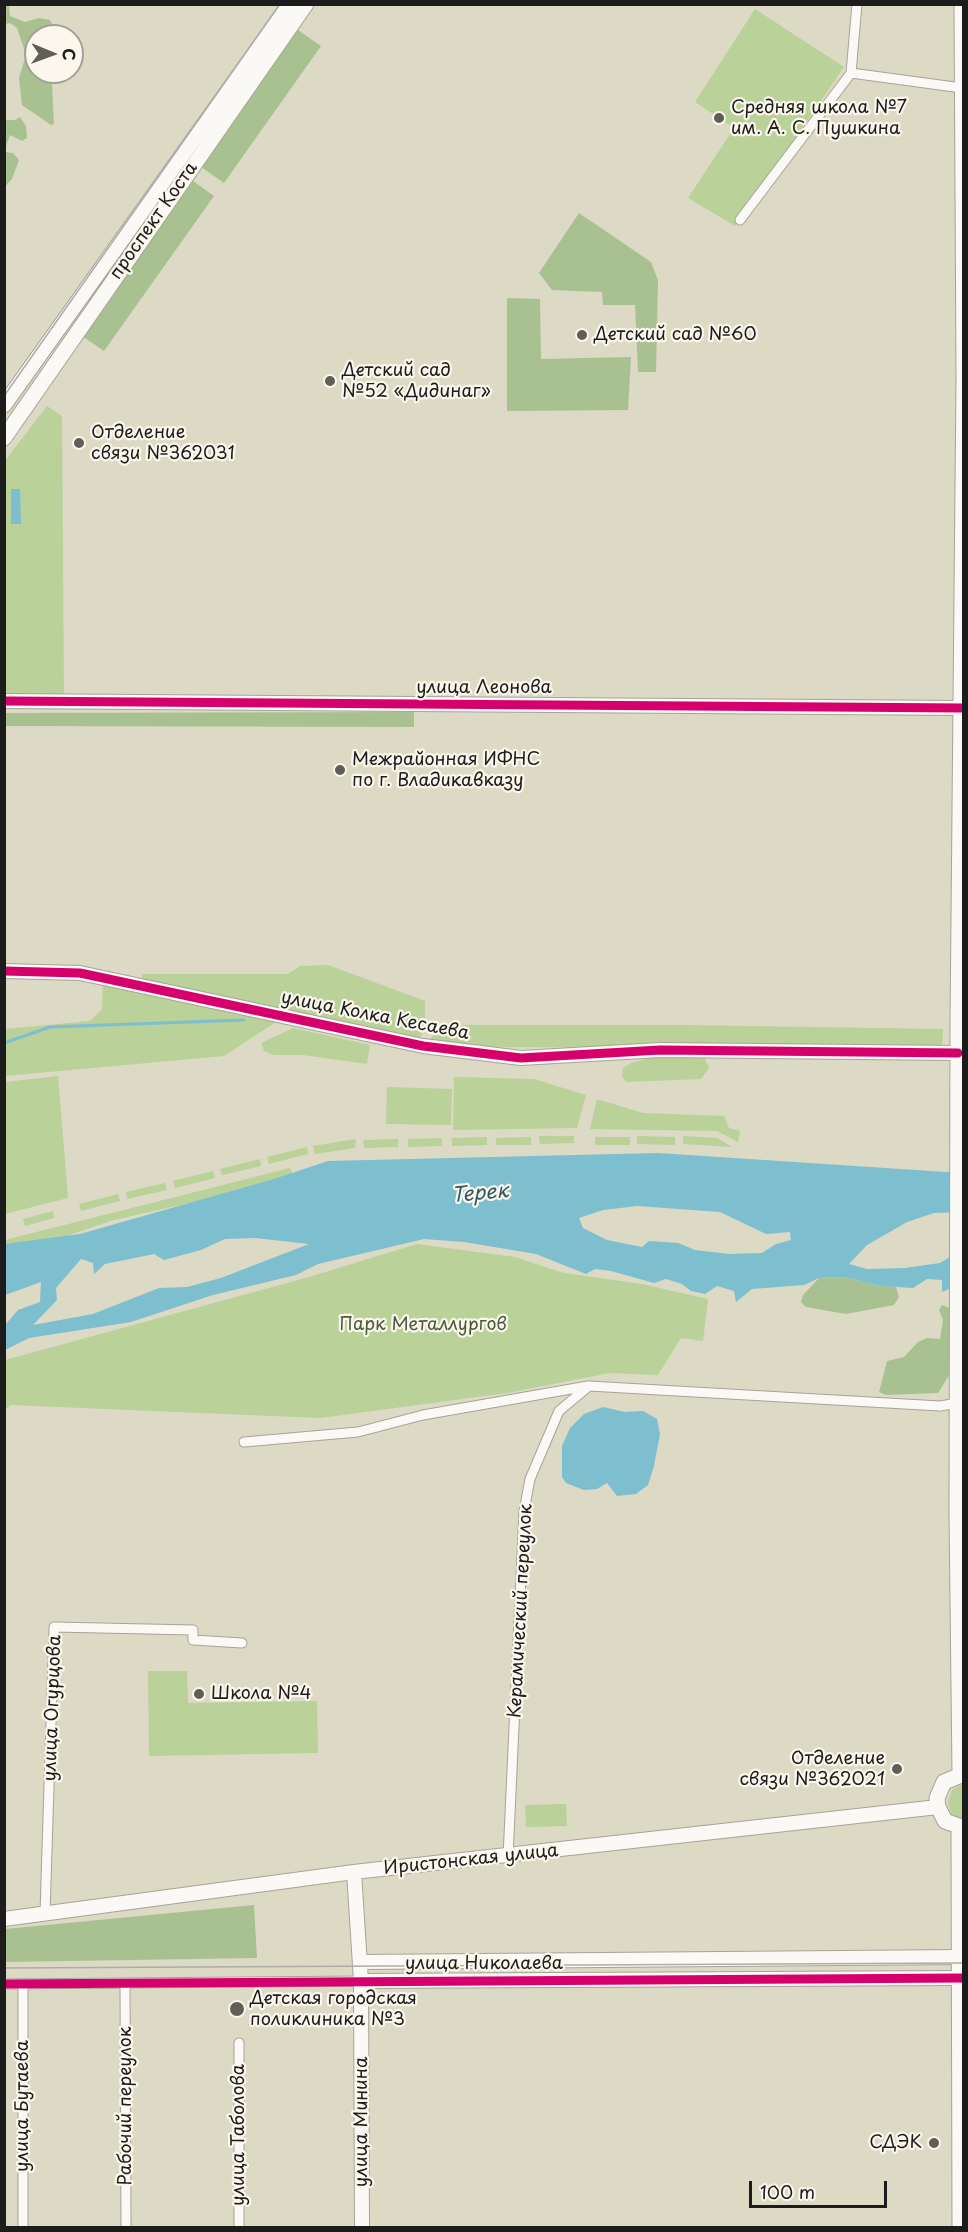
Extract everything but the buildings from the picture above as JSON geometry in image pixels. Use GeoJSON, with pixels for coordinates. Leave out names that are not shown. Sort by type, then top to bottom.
{"type":"FeatureCollection","features":[{"type":"Feature","properties":{"kind":"main road","name":"проспект Коста"},"geometry":{"type":"LineString","coordinates":[[4,405],[291,4]]}},
{"type":"Feature","properties":{"kind":"main road","name":"проспект Коста"},"geometry":{"type":"LineString","coordinates":[[4,438],[306,4]]}},
{"type":"Feature","properties":{"kind":"main road"},"geometry":{"type":"LineString","coordinates":[[960,2228],[961,1828],[945,1821],[938,1808],[939,1790],[944,1782],[962,1774],[958,1403],[958,1053],[963,378],[962,4]]}},
{"type":"Feature","properties":{"kind":"street"},"geometry":{"type":"LineString","coordinates":[[740,220],[851,72],[857,4]]}},
{"type":"Feature","properties":{"kind":"street"},"geometry":{"type":"LineString","coordinates":[[851,72],[962,88]]}},
{"type":"Feature","properties":{"kind":"street","name":"улица Леонова"},"geometry":{"type":"LineString","coordinates":[[4,701],[961,708]]}},
{"type":"Feature","properties":{"kind":"street","name":"улица Колка Кесаева"},"geometry":{"type":"LineString","coordinates":[[4,971],[80,973],[423,1046],[521,1058],[672,1050],[958,1053]]}},
{"type":"Feature","properties":{"kind":"street"},"geometry":{"type":"LineString","coordinates":[[244,1442],[358,1432],[423,1415],[589,1386],[940,1406],[958,1403]]}},
{"type":"Feature","properties":{"kind":"street","name":"Керамический переулок"},"geometry":{"type":"LineString","coordinates":[[508,1857],[524,1511],[530,1479],[560,1411],[589,1386]]}},
{"type":"Feature","properties":{"kind":"street","name":"улица Огурцова"},"geometry":{"type":"LineString","coordinates":[[45,1913],[54,1627],[193,1630],[193,1640],[242,1643]]}},
{"type":"Feature","properties":{"kind":"street","name":"Иристонская улица"},"geometry":{"type":"LineString","coordinates":[[4,1919],[354,1872],[508,1857],[938,1808]]}},
{"type":"Feature","properties":{"kind":"street","name":"улица Минина"},"geometry":{"type":"LineString","coordinates":[[354,1872],[360,1962],[362,2228]]}},
{"type":"Feature","properties":{"kind":"street","name":"улица Николаева"},"geometry":{"type":"LineString","coordinates":[[360,1962],[962,1957]]}},
{"type":"Feature","properties":{"kind":"street","name":"улица Николаева"},"geometry":{"type":"LineString","coordinates":[[4,1984],[962,1977]]}},
{"type":"Feature","properties":{"kind":"street","name":"Рабочий переулок"},"geometry":{"type":"LineString","coordinates":[[125,1984],[126,2228]]}},
{"type":"Feature","properties":{"kind":"street","name":"улица Бутаева"},"geometry":{"type":"LineString","coordinates":[[23,1985],[23,2228]]}},
{"type":"Feature","properties":{"kind":"street","name":"улица Таболова"},"geometry":{"type":"LineString","coordinates":[[239,2043],[239,2228]]}},
{"type":"Feature","properties":{"kind":"green space"},"geometry":{"type":"Polygon","coordinates":[[[9,4],[10,16],[25,22],[39,18],[50,20],[52,24],[24,24],[24,49],[17,28],[10,23],[5,24],[5,5],[9,4]]]}},
{"type":"Feature","properties":{"kind":"green space"},"geometry":{"type":"Polygon","coordinates":[[[755,9],[844,67],[735,226],[688,198],[734,128],[695,102],[755,9]]]}},
{"type":"Feature","properties":{"kind":"green space"},"geometry":{"type":"Polygon","coordinates":[[[298,30],[321,46],[224,183],[201,167],[298,30]]]}},
{"type":"Feature","properties":{"kind":"green space"},"geometry":{"type":"Polygon","coordinates":[[[24,62],[24,84],[52,84],[54,124],[51,125],[22,105],[19,78],[24,62]]]}},
{"type":"Feature","properties":{"kind":"green space"},"geometry":{"type":"Polygon","coordinates":[[[20,117],[26,126],[27,138],[22,141],[10,135],[5,149],[5,120],[15,120],[20,117]]]}},
{"type":"Feature","properties":{"kind":"green space"},"geometry":{"type":"Polygon","coordinates":[[[5,152],[13,153],[19,160],[12,179],[5,187],[5,152]]]}},
{"type":"Feature","properties":{"kind":"green space"},"geometry":{"type":"Polygon","coordinates":[[[193,181],[214,196],[104,351],[82,336],[193,181]]]}},
{"type":"Feature","properties":{"kind":"green space"},"geometry":{"type":"Polygon","coordinates":[[[579,213],[651,262],[658,280],[656,372],[638,372],[635,305],[603,305],[602,292],[552,290],[539,273],[579,213]]]}},
{"type":"Feature","properties":{"kind":"green space"},"geometry":{"type":"Polygon","coordinates":[[[507,298],[540,299],[541,359],[631,357],[628,410],[507,411],[507,298]]]}},
{"type":"Feature","properties":{"kind":"green space"},"geometry":{"type":"Polygon","coordinates":[[[47,406],[62,416],[64,699],[5,698],[4,462],[47,406]]]}},
{"type":"Feature","properties":{"kind":"green space"},"geometry":{"type":"Polygon","coordinates":[[[414,712],[414,727],[4,726],[5,713],[414,712]]]}},
{"type":"Feature","properties":{"kind":"green space"},"geometry":{"type":"Polygon","coordinates":[[[328,965],[425,1001],[425,1027],[417,1044],[142,979],[142,974],[288,974],[300,966],[328,965]]]}},
{"type":"Feature","properties":{"kind":"green space"},"geometry":{"type":"Polygon","coordinates":[[[103,978],[276,1022],[224,1056],[5,1076],[5,1029],[90,1021],[102,1009],[103,978]]]}},
{"type":"Feature","properties":{"kind":"green space"},"geometry":{"type":"Polygon","coordinates":[[[439,1025],[682,1025],[943,1029],[942,1048],[426,1047],[439,1025]]]}},
{"type":"Feature","properties":{"kind":"green space"},"geometry":{"type":"Polygon","coordinates":[[[293,1028],[370,1045],[367,1064],[303,1055],[274,1055],[264,1051],[261,1043],[293,1028]]]}},
{"type":"Feature","properties":{"kind":"green space"},"geometry":{"type":"Polygon","coordinates":[[[704,1057],[709,1068],[701,1079],[626,1082],[622,1076],[623,1068],[631,1063],[651,1058],[704,1057]]]}},
{"type":"Feature","properties":{"kind":"green space"},"geometry":{"type":"Polygon","coordinates":[[[58,1076],[68,1198],[5,1214],[5,1082],[58,1076]]]}},
{"type":"Feature","properties":{"kind":"green space"},"geometry":{"type":"Polygon","coordinates":[[[454,1077],[534,1079],[586,1095],[577,1128],[453,1130],[454,1077]]]}},
{"type":"Feature","properties":{"kind":"green space"},"geometry":{"type":"Polygon","coordinates":[[[387,1087],[452,1089],[451,1125],[386,1124],[387,1087]]]}},
{"type":"Feature","properties":{"kind":"green space"},"geometry":{"type":"Polygon","coordinates":[[[597,1099],[643,1113],[724,1116],[729,1128],[740,1131],[738,1142],[717,1131],[590,1129],[597,1099]]]}},
{"type":"Feature","properties":{"kind":"green space"},"geometry":{"type":"Polygon","coordinates":[[[539,1136],[574,1136],[574,1143],[540,1144],[539,1136]]]}},
{"type":"Feature","properties":{"kind":"green space"},"geometry":{"type":"Polygon","coordinates":[[[637,1136],[675,1137],[675,1145],[637,1144],[637,1136]]]}},
{"type":"Feature","properties":{"kind":"green space"},"geometry":{"type":"Polygon","coordinates":[[[683,1136],[717,1138],[732,1147],[683,1144],[683,1136]]]}},
{"type":"Feature","properties":{"kind":"green space"},"geometry":{"type":"Polygon","coordinates":[[[487,1137],[487,1145],[452,1146],[452,1138],[487,1137]]]}},
{"type":"Feature","properties":{"kind":"green space"},"geometry":{"type":"Polygon","coordinates":[[[531,1137],[531,1145],[496,1145],[496,1138],[531,1137]]]}},
{"type":"Feature","properties":{"kind":"green space"},"geometry":{"type":"Polygon","coordinates":[[[595,1137],[630,1137],[630,1145],[595,1145],[595,1137]]]}},
{"type":"Feature","properties":{"kind":"green space"},"geometry":{"type":"Polygon","coordinates":[[[442,1138],[442,1146],[408,1147],[408,1139],[442,1138]]]}},
{"type":"Feature","properties":{"kind":"green space"},"geometry":{"type":"Polygon","coordinates":[[[356,1139],[355,1148],[315,1154],[313,1146],[356,1139]]]}},
{"type":"Feature","properties":{"kind":"green space"},"geometry":{"type":"Polygon","coordinates":[[[398,1139],[398,1147],[364,1148],[363,1140],[398,1139]]]}},
{"type":"Feature","properties":{"kind":"green space"},"geometry":{"type":"Polygon","coordinates":[[[307,1147],[308,1154],[269,1164],[267,1157],[307,1147]]]}},
{"type":"Feature","properties":{"kind":"green space"},"geometry":{"type":"Polygon","coordinates":[[[260,1159],[261,1166],[222,1175],[220,1169],[260,1159]]]}},
{"type":"Feature","properties":{"kind":"green space"},"geometry":{"type":"Polygon","coordinates":[[[290,1168],[293,1174],[287,1181],[114,1220],[52,1241],[5,1249],[5,1240],[290,1168]]]}},
{"type":"Feature","properties":{"kind":"green space"},"geometry":{"type":"Polygon","coordinates":[[[213,1171],[215,1178],[175,1188],[173,1181],[213,1171]]]}},
{"type":"Feature","properties":{"kind":"green space"},"geometry":{"type":"Polygon","coordinates":[[[165,1183],[167,1190],[127,1199],[126,1192],[165,1183]]]}},
{"type":"Feature","properties":{"kind":"green space"},"geometry":{"type":"Polygon","coordinates":[[[118,1194],[120,1201],[81,1211],[79,1204],[118,1194]]]}},
{"type":"Feature","properties":{"kind":"green space"},"geometry":{"type":"Polygon","coordinates":[[[53,1211],[54,1218],[25,1226],[23,1219],[53,1211]]]}},
{"type":"Feature","properties":{"kind":"green space","name":"Парк Металлургов"},"geometry":{"type":"Polygon","coordinates":[[[417,1244],[515,1257],[564,1273],[642,1284],[708,1299],[703,1341],[681,1338],[658,1375],[610,1373],[507,1393],[320,1418],[11,1405],[5,1409],[5,1360],[309,1277],[417,1244]]]}},
{"type":"Feature","properties":{"kind":"green space"},"geometry":{"type":"Polygon","coordinates":[[[844,1277],[880,1286],[896,1287],[899,1297],[894,1305],[846,1314],[806,1307],[801,1302],[803,1295],[819,1278],[844,1277]]]}},
{"type":"Feature","properties":{"kind":"green space"},"geometry":{"type":"Polygon","coordinates":[[[942,1305],[952,1309],[950,1374],[938,1393],[886,1395],[879,1392],[887,1361],[904,1357],[918,1342],[927,1338],[940,1339],[943,1320],[939,1310],[942,1305]]]}},
{"type":"Feature","properties":{"kind":"green space"},"geometry":{"type":"Polygon","coordinates":[[[148,1671],[187,1671],[188,1703],[317,1701],[318,1753],[149,1756],[148,1671]]]}},
{"type":"Feature","properties":{"kind":"green space"},"geometry":{"type":"Polygon","coordinates":[[[963,1784],[963,1821],[951,1814],[948,1802],[952,1790],[963,1784]]]}},
{"type":"Feature","properties":{"kind":"green space"},"geometry":{"type":"Polygon","coordinates":[[[566,1804],[567,1826],[526,1827],[525,1805],[566,1804]]]}},
{"type":"Feature","properties":{"kind":"green space"},"geometry":{"type":"Polygon","coordinates":[[[254,1905],[257,1958],[5,1962],[5,1929],[254,1905]]]}},
{"type":"Feature","properties":{"kind":"water"},"geometry":{"type":"Polygon","coordinates":[[[11,489],[20,489],[21,524],[11,524],[11,489]]]}},
{"type":"Feature","properties":{"kind":"water","name":"Терек"},"geometry":{"type":"Polygon","coordinates":[[[658,1153],[946,1172],[963,1170],[963,1212],[934,1213],[907,1222],[867,1245],[849,1264],[867,1269],[905,1268],[940,1263],[963,1249],[963,1283],[942,1292],[942,1280],[927,1279],[913,1288],[880,1286],[844,1277],[819,1278],[804,1285],[752,1289],[736,1302],[734,1291],[717,1286],[705,1294],[691,1291],[682,1284],[666,1279],[654,1283],[595,1269],[586,1274],[536,1254],[464,1242],[424,1239],[318,1264],[296,1275],[213,1295],[131,1322],[29,1338],[5,1350],[5,1325],[18,1310],[40,1302],[41,1282],[5,1295],[4,1244],[80,1234],[274,1179],[328,1161],[658,1153]],[[637,1206],[603,1210],[579,1218],[583,1228],[607,1240],[642,1247],[649,1241],[678,1243],[695,1250],[729,1254],[762,1253],[776,1244],[791,1240],[790,1232],[766,1234],[720,1212],[637,1206]],[[255,1238],[225,1239],[201,1250],[164,1260],[154,1254],[105,1264],[94,1274],[93,1263],[81,1259],[56,1288],[57,1300],[33,1325],[93,1314],[159,1288],[187,1287],[221,1278],[309,1244],[255,1238]]]}},
{"type":"Feature","properties":{"kind":"water"},"geometry":{"type":"Polygon","coordinates":[[[603,1407],[625,1412],[643,1411],[657,1419],[660,1434],[654,1466],[648,1485],[636,1494],[617,1496],[607,1483],[597,1489],[584,1490],[566,1483],[562,1477],[562,1446],[570,1428],[584,1414],[603,1407]]]}},
{"type":"Feature","properties":{"kind":"waterway"},"geometry":{"type":"LineString","coordinates":[[4,1043],[50,1027],[244,1020]]}},
{"type":"Feature","properties":{"kind":"tram line"},"geometry":{"type":"LineString","coordinates":[[4,396],[280,4]]}},
{"type":"Feature","properties":{"kind":"tram line"},"geometry":{"type":"LineString","coordinates":[[4,1968],[964,1963]]}},
{"type":"Feature","properties":{"kind":"cycle path"},"geometry":{"type":"LineString","coordinates":[[4,701],[964,708]]}},
{"type":"Feature","properties":{"kind":"cycle path"},"geometry":{"type":"LineString","coordinates":[[4,971],[80,973],[423,1046],[521,1058],[660,1050],[958,1053]]}},
{"type":"Feature","properties":{"kind":"cycle path"},"geometry":{"type":"LineString","coordinates":[[4,1984],[964,1978]]}},
{"type":"Feature","properties":{"kind":"place","name":"Средняя школа №7 им. А. С. Пушкина"},"geometry":{"type":"Point","coordinates":[719,118]}},
{"type":"Feature","properties":{"kind":"place","name":"Детский сад №60"},"geometry":{"type":"Point","coordinates":[582,335]}},
{"type":"Feature","properties":{"kind":"place","name":"Детский сад №52 «Дидинаг»"},"geometry":{"type":"Point","coordinates":[330,381]}},
{"type":"Feature","properties":{"kind":"place","name":"Отделение связи №362031"},"geometry":{"type":"Point","coordinates":[79,443]}},
{"type":"Feature","properties":{"kind":"place","name":"Межрайонная ИФНС по г. Владикавказу"},"geometry":{"type":"Point","coordinates":[340,770]}},
{"type":"Feature","properties":{"kind":"place","name":"Школа №4"},"geometry":{"type":"Point","coordinates":[199,1694]}},
{"type":"Feature","properties":{"kind":"place","name":"Отделение связи №362021"},"geometry":{"type":"Point","coordinates":[897,1769]}},
{"type":"Feature","properties":{"kind":"place","name":"Детская городская поликлиника №3"},"geometry":{"type":"Point","coordinates":[237,2009]}},
{"type":"Feature","properties":{"kind":"place","name":"СДЭК"},"geometry":{"type":"Point","coordinates":[934,2143]}}]}
